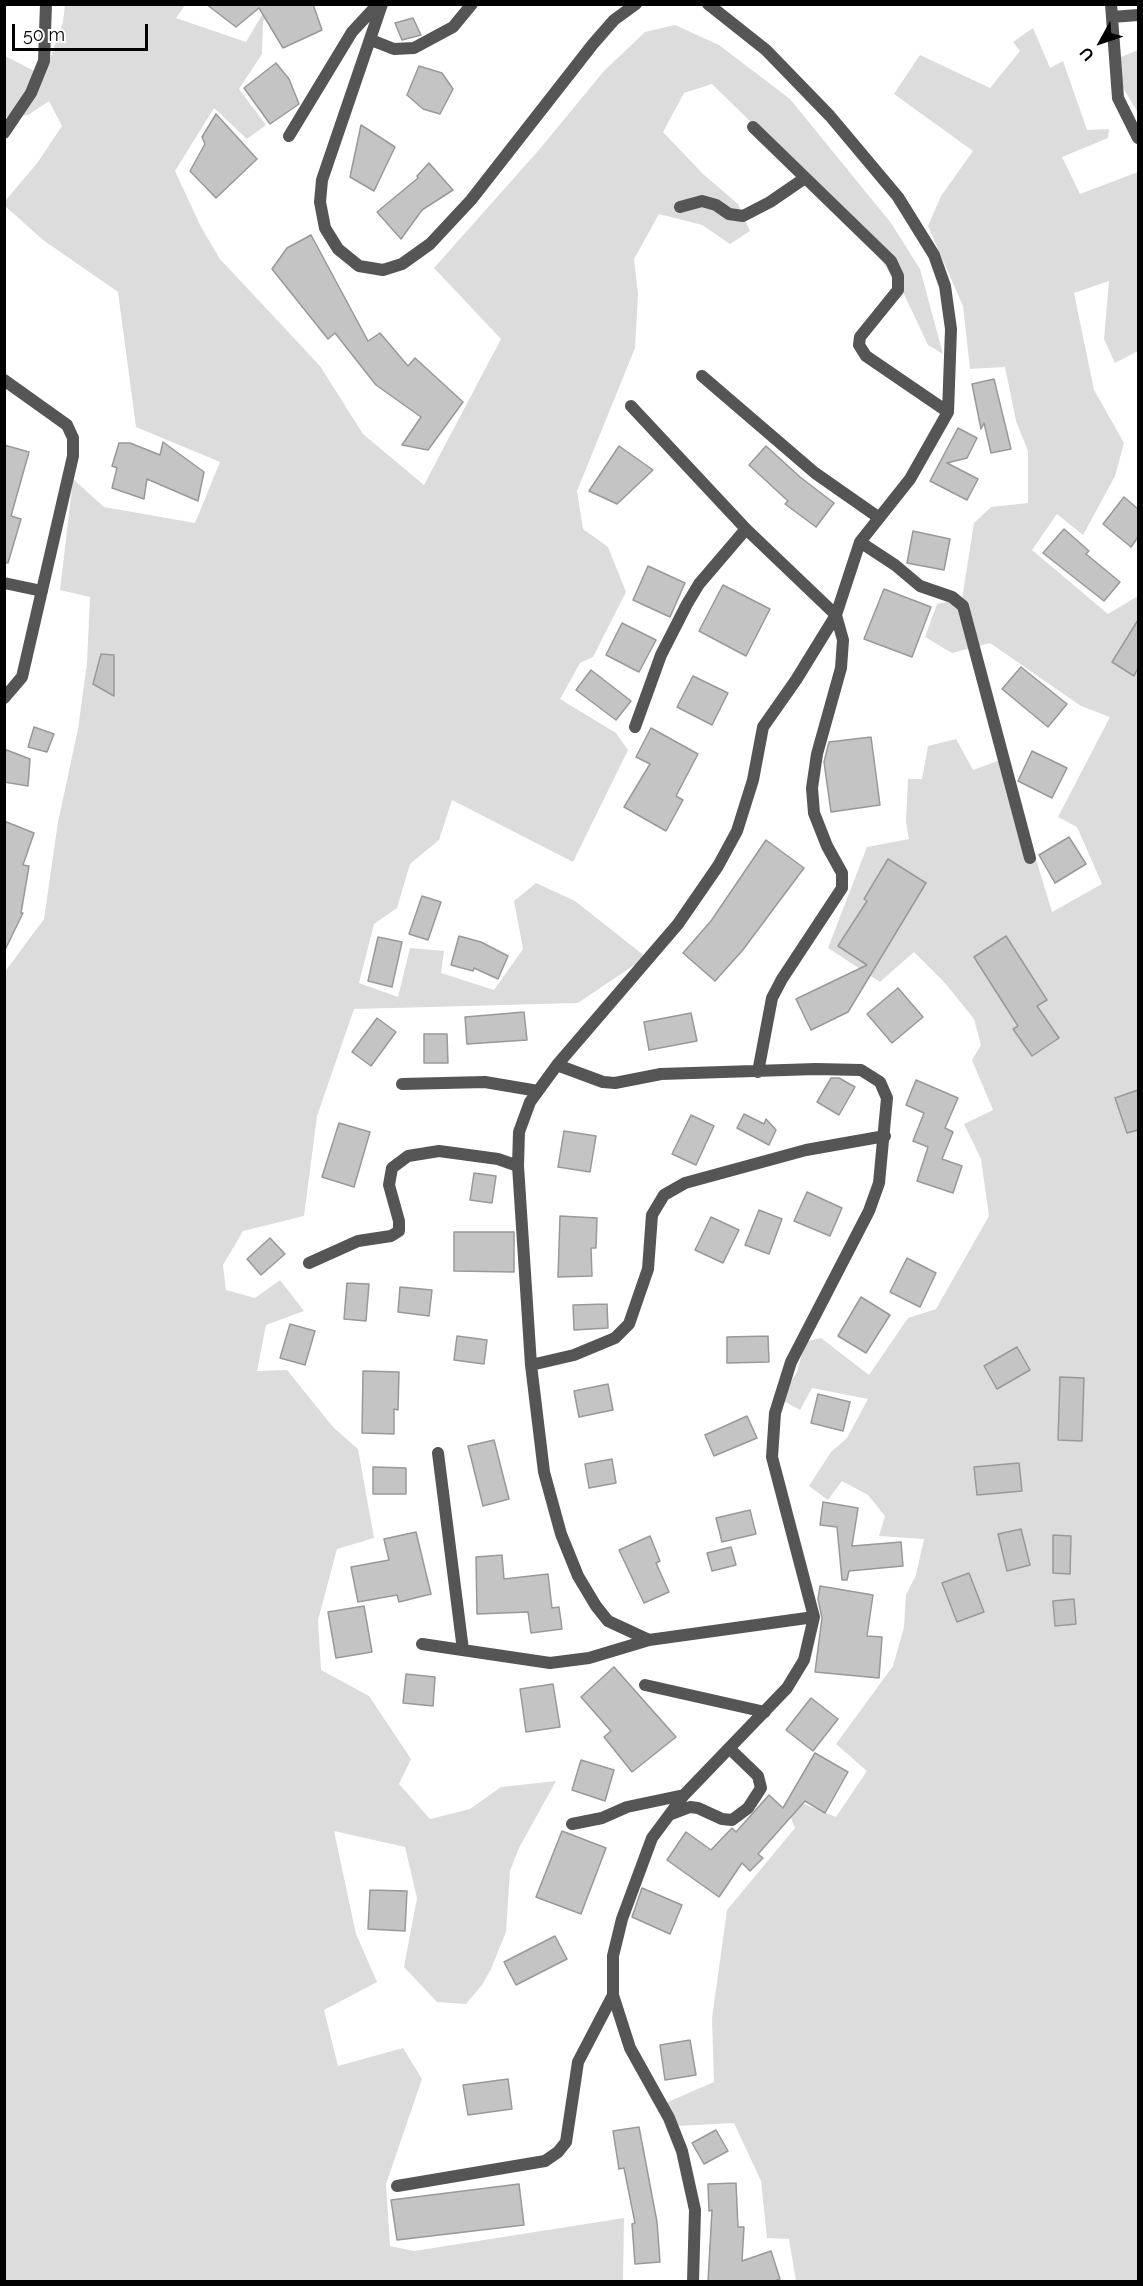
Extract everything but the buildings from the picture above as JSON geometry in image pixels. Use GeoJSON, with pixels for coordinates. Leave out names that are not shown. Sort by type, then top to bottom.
{"type":"FeatureCollection","features":[{"type":"Feature","properties":{"kind":"street"},"geometry":{"type":"LineString","coordinates":[[4,133],[31,93],[44,61],[46,4]]}},
{"type":"Feature","properties":{"kind":"street"},"geometry":{"type":"LineString","coordinates":[[380,4],[371,40],[322,180],[320,202],[325,228],[338,249],[358,266],[383,270],[402,264],[430,244],[471,200],[593,44],[614,20],[636,4]]}},
{"type":"Feature","properties":{"kind":"street"},"geometry":{"type":"LineString","coordinates":[[288,136],[352,32],[380,4]]}},
{"type":"Feature","properties":{"kind":"street"},"geometry":{"type":"LineString","coordinates":[[371,40],[394,49],[414,48],[453,27],[472,4]]}},
{"type":"Feature","properties":{"kind":"street"},"geometry":{"type":"LineString","coordinates":[[649,1640],[608,1621],[578,1576],[561,1534],[544,1472],[531,1365],[518,1166],[522,1117],[557,1065],[678,924],[718,866],[737,831],[753,780],[763,727],[796,680],[836,615],[860,542],[910,479],[948,412],[951,329],[945,286],[929,246],[898,197],[830,116],[766,50],[708,4]]}},
{"type":"Feature","properties":{"kind":"street"},"geometry":{"type":"LineString","coordinates":[[1138,15],[1111,11],[1118,98],[1138,138]]}},
{"type":"Feature","properties":{"kind":"street"},"geometry":{"type":"LineString","coordinates":[[753,127],[891,261],[898,276],[898,290],[860,336],[859,345],[866,356],[948,412]]}},
{"type":"Feature","properties":{"kind":"street"},"geometry":{"type":"LineString","coordinates":[[680,207],[702,201],[716,205],[729,214],[743,216],[770,202],[805,178]]}},
{"type":"Feature","properties":{"kind":"street"},"geometry":{"type":"LineString","coordinates":[[702,376],[815,473],[878,517]]}},
{"type":"Feature","properties":{"kind":"street"},"geometry":{"type":"LineString","coordinates":[[4,380],[67,425],[73,438],[73,456],[22,677],[4,698]]}},
{"type":"Feature","properties":{"kind":"street"},"geometry":{"type":"LineString","coordinates":[[631,406],[746,529],[836,615],[843,640],[841,668],[817,754],[812,788],[814,813],[827,846],[842,873],[842,888],[772,998],[758,1072]]}},
{"type":"Feature","properties":{"kind":"street"},"geometry":{"type":"LineString","coordinates":[[635,727],[661,655],[687,604],[699,584],[746,529]]}},
{"type":"Feature","properties":{"kind":"street"},"geometry":{"type":"LineString","coordinates":[[860,542],[896,565],[920,586],[952,597],[963,606],[1030,858]]}},
{"type":"Feature","properties":{"kind":"street"},"geometry":{"type":"LineString","coordinates":[[4,583],[42,591]]}},
{"type":"Feature","properties":{"kind":"street"},"geometry":{"type":"LineString","coordinates":[[557,1065],[603,1082],[615,1083],[661,1074],[861,1070],[880,1082],[887,1098],[879,1183],[869,1211],[792,1362],[775,1413],[772,1457],[814,1617],[801,1666],[787,1689],[666,1816],[644,1859],[622,1919],[613,1956],[613,1995],[630,2048],[669,2118],[682,2151],[695,2210],[693,2282]]}},
{"type":"Feature","properties":{"kind":"street"},"geometry":{"type":"LineString","coordinates":[[402,1084],[485,1082],[538,1091]]}},
{"type":"Feature","properties":{"kind":"street"},"geometry":{"type":"LineString","coordinates":[[531,1365],[574,1355],[615,1338],[630,1324],[648,1269],[652,1215],[664,1196],[685,1183],[807,1150],[885,1136]]}},
{"type":"Feature","properties":{"kind":"street"},"geometry":{"type":"LineString","coordinates":[[309,1263],[358,1240],[391,1236],[399,1231],[399,1221],[389,1185],[392,1168],[408,1156],[439,1151],[498,1159],[518,1166]]}},
{"type":"Feature","properties":{"kind":"street"},"geometry":{"type":"LineString","coordinates":[[438,1453],[463,1650]]}},
{"type":"Feature","properties":{"kind":"street"},"geometry":{"type":"LineString","coordinates":[[422,1644],[550,1663],[589,1658],[649,1640],[814,1617]]}},
{"type":"Feature","properties":{"kind":"street"},"geometry":{"type":"LineString","coordinates":[[645,1685],[765,1712]]}},
{"type":"Feature","properties":{"kind":"street"},"geometry":{"type":"LineString","coordinates":[[666,1816],[690,1807],[698,1808],[722,1819],[732,1820],[748,1808],[761,1788],[758,1776],[729,1748]]}},
{"type":"Feature","properties":{"kind":"street"},"geometry":{"type":"LineString","coordinates":[[572,1824],[602,1818],[627,1807],[684,1795]]}},
{"type":"Feature","properties":{"kind":"street"},"geometry":{"type":"LineString","coordinates":[[398,2187],[545,2161],[558,2152],[566,2142],[578,2062],[613,1995]]}},
{"type":"Feature","properties":{"kind":"shaded area"},"geometry":{"type":"Polygon","coordinates":[[[65,5],[185,5],[176,18],[246,42],[268,5],[282,5],[263,21],[262,54],[239,89],[266,125],[247,139],[214,108],[175,171],[201,227],[220,259],[320,366],[363,434],[424,485],[501,339],[434,268],[538,151],[604,71],[645,32],[675,25],[719,45],[790,99],[891,223],[920,269],[943,354],[928,345],[903,292],[860,229],[712,84],[684,93],[663,132],[703,174],[738,204],[750,231],[730,244],[702,225],[659,214],[634,259],[638,294],[635,348],[577,491],[583,529],[608,547],[626,592],[593,657],[580,663],[560,699],[616,733],[628,750],[573,862],[452,800],[439,840],[410,864],[397,908],[374,924],[359,983],[398,997],[410,948],[444,951],[441,973],[494,990],[523,949],[514,901],[536,883],[575,901],[646,957],[578,1003],[354,1009],[317,1116],[304,1216],[243,1231],[223,1265],[226,1290],[255,1298],[280,1280],[304,1311],[266,1325],[257,1371],[287,1370],[333,1427],[358,1449],[374,1538],[337,1549],[318,1620],[321,1670],[369,1696],[411,1759],[399,1784],[430,1819],[470,1809],[501,1787],[556,1781],[519,1848],[510,1871],[506,1932],[491,1969],[482,1985],[466,2004],[437,2002],[404,1967],[417,1898],[405,1847],[334,1831],[356,1934],[377,1982],[324,2010],[338,2066],[403,2048],[422,2079],[386,2184],[390,2246],[414,2251],[624,2218],[623,2281],[5,2281],[4,973],[44,919],[58,822],[78,729],[87,663],[90,597],[60,590],[73,479],[104,507],[195,523],[220,462],[136,427],[118,292],[43,240],[5,206],[5,201],[38,162],[62,126],[49,101],[28,115],[5,117],[5,56],[44,76],[63,22],[65,5]]]}},
{"type":"Feature","properties":{"kind":"shaded area"},"geometry":{"type":"Polygon","coordinates":[[[1033,28],[1050,68],[1063,61],[1087,130],[1109,129],[1108,138],[1062,157],[1080,194],[1138,172],[1138,351],[1115,363],[1104,339],[1109,281],[1074,293],[1094,390],[1124,443],[1115,476],[1083,535],[1057,514],[1032,550],[1108,614],[1138,596],[1138,2281],[796,2281],[789,2239],[767,2238],[761,2181],[734,2123],[677,2126],[663,2104],[714,2082],[712,2018],[727,1910],[795,1828],[791,1818],[802,1803],[836,1817],[867,1771],[836,1744],[893,1666],[904,1627],[906,1595],[916,1575],[924,1539],[879,1536],[885,1516],[868,1495],[842,1481],[828,1500],[809,1486],[831,1452],[847,1438],[868,1399],[812,1388],[800,1410],[780,1399],[797,1372],[805,1342],[821,1338],[869,1375],[908,1318],[936,1309],[989,1216],[981,1159],[964,1124],[993,1110],[972,1060],[981,1045],[974,1019],[945,983],[914,952],[880,982],[828,948],[867,847],[909,839],[906,822],[908,779],[922,779],[928,746],[956,739],[973,770],[1000,760],[1025,823],[1052,912],[1102,884],[1077,827],[1058,817],[1110,717],[1081,706],[990,643],[952,653],[925,637],[937,604],[962,599],[974,523],[991,507],[1028,503],[1028,451],[1016,421],[1005,367],[970,369],[963,306],[928,226],[941,196],[973,151],[894,94],[920,55],[990,88],[1020,51],[1013,42],[1033,28]]]}},
{"type":"Feature","properties":{"kind":"shaded area"},"geometry":{"type":"Polygon","coordinates":[[[1138,50],[1138,113],[1119,81],[1121,57],[1138,50]]]}}]}
